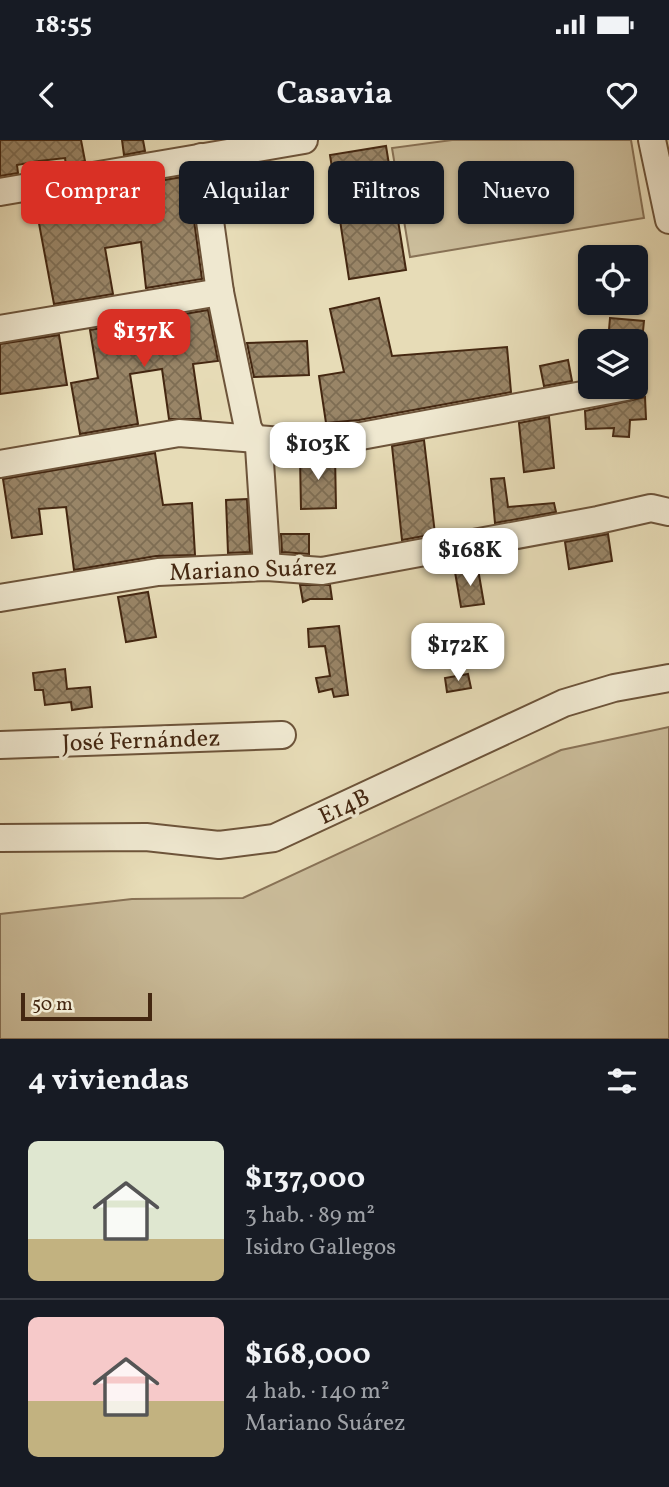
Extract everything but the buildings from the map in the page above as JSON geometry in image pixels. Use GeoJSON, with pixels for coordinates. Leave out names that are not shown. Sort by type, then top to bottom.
{"type":"FeatureCollection","features":[{"type":"Feature","properties":{"kind":"street"},"geometry":{"type":"LineString","coordinates":[[0,192],[170,151],[201,157],[304,140]]}},
{"type":"Feature","properties":{"kind":"street"},"geometry":{"type":"LineString","coordinates":[[659,147],[669,219]]}},
{"type":"Feature","properties":{"kind":"street"},"geometry":{"type":"LineString","coordinates":[[201,157],[220,292],[248,428],[259,447],[267,567]]}},
{"type":"Feature","properties":{"kind":"street"},"geometry":{"type":"LineString","coordinates":[[0,329],[220,292]]}},
{"type":"Feature","properties":{"kind":"street"},"geometry":{"type":"LineString","coordinates":[[0,464],[179,433],[296,442],[361,436],[578,396]]}},
{"type":"Feature","properties":{"kind":"street","name":"Mariano Suárez"},"geometry":{"type":"LineString","coordinates":[[0,598],[158,572],[267,567],[322,571],[651,508],[669,512]]}},
{"type":"Feature","properties":{"kind":"street","name":"E14B"},"geometry":{"type":"LineString","coordinates":[[0,838],[146,838],[219,845],[274,838],[564,703],[614,688],[669,678]]}},
{"type":"Feature","properties":{"kind":"street","name":"José Fernández"},"geometry":{"type":"LineString","coordinates":[[0,745],[282,734]]}},
{"type":"Feature","properties":{"kind":"shaded area"},"geometry":{"type":"Polygon","coordinates":[[[452,140],[631,140],[644,218],[410,257],[405,224],[444,224],[444,161],[394,161],[392,148],[452,140]]]}},
{"type":"Feature","properties":{"kind":"shaded area"},"geometry":{"type":"Polygon","coordinates":[[[669,727],[669,1039],[0,1039],[0,914],[132,899],[243,898],[561,750],[669,727]]]}}]}
